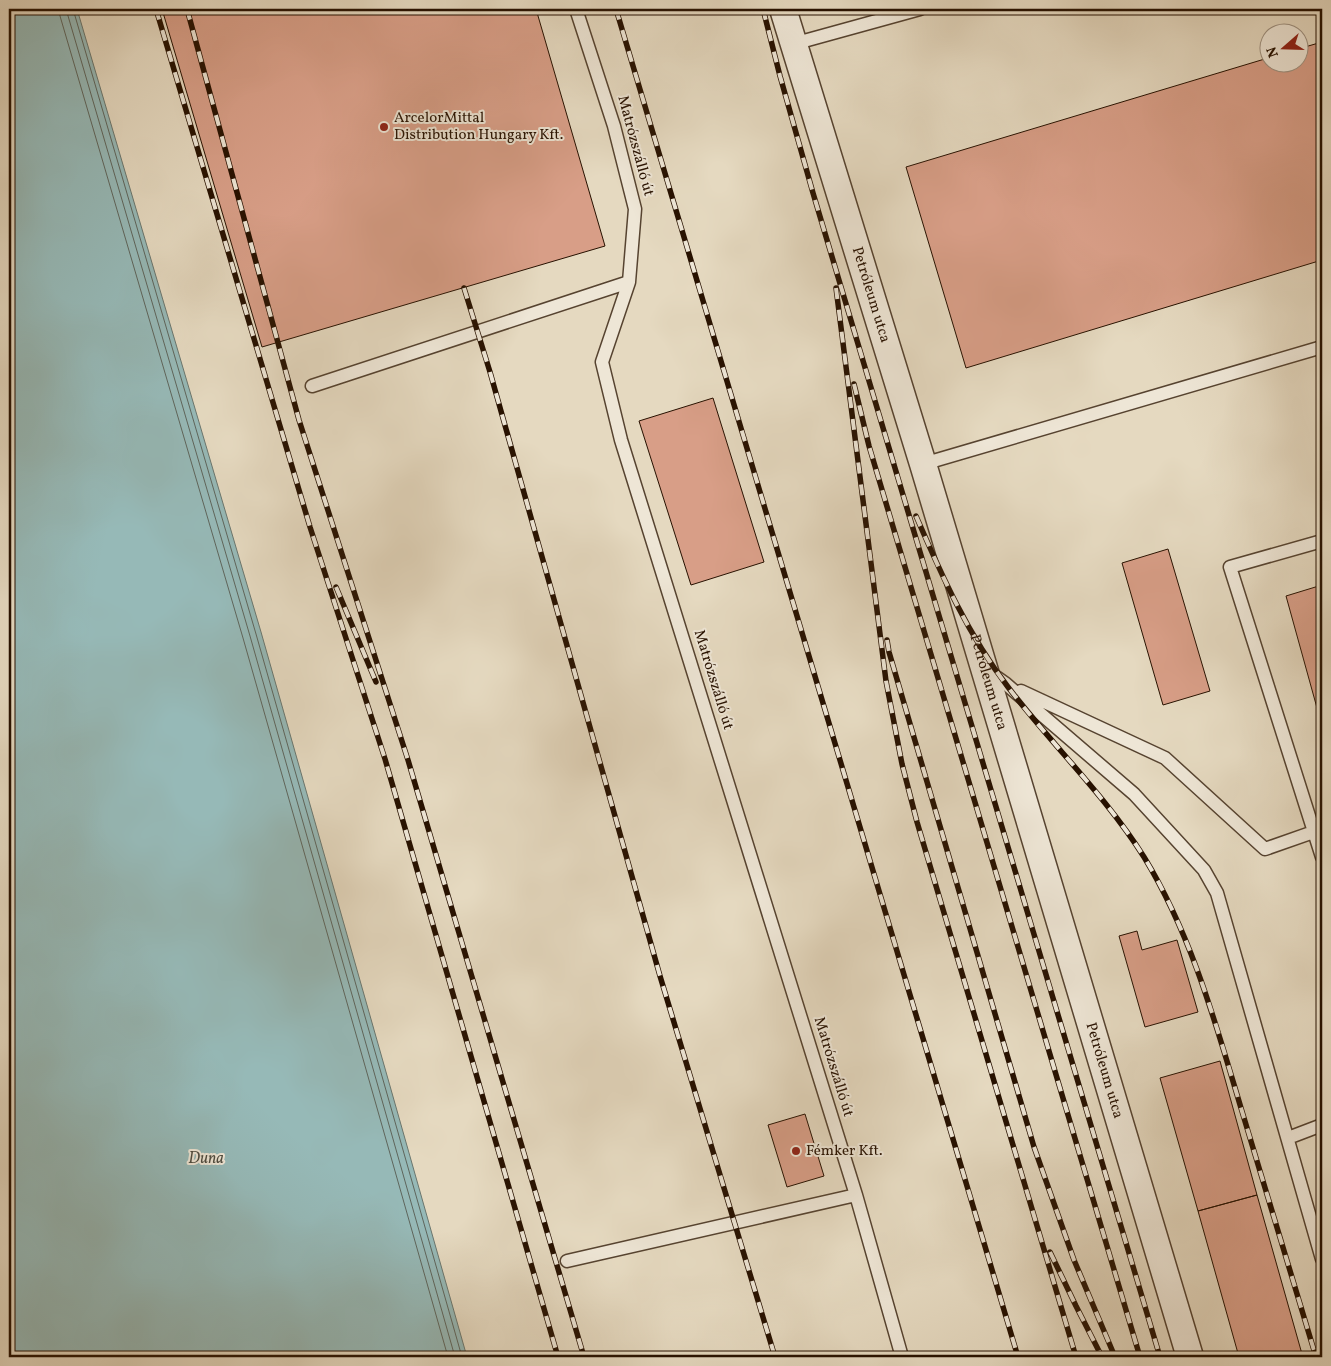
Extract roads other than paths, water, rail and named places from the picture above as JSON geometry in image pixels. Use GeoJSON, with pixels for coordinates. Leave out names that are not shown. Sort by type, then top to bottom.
{"type":"FeatureCollection","features":[{"type":"Feature","properties":{"kind":"street","name":"Petróleum utca"},"geometry":{"type":"LineString","coordinates":[[783,9],[923,464],[995,677],[1190,1357]]}},
{"type":"Feature","properties":{"kind":"lane","name":"Matrózszálló út"},"geometry":{"type":"LineString","coordinates":[[576,9],[614,126],[635,209],[628,282],[602,362],[604,372],[621,440],[856,1195],[902,1357]]}},
{"type":"Feature","properties":{"kind":"lane"},"geometry":{"type":"LineString","coordinates":[[793,44],[916,9]]}},
{"type":"Feature","properties":{"kind":"lane"},"geometry":{"type":"LineString","coordinates":[[312,386],[628,282]]}},
{"type":"Feature","properties":{"kind":"lane"},"geometry":{"type":"LineString","coordinates":[[923,464],[1322,347]]}},
{"type":"Feature","properties":{"kind":"lane"},"geometry":{"type":"LineString","coordinates":[[1322,541],[1230,567],[1318,831],[1322,857]]}},
{"type":"Feature","properties":{"kind":"lane"},"geometry":{"type":"LineString","coordinates":[[995,677],[1165,758],[1265,849],[1318,831]]}},
{"type":"Feature","properties":{"kind":"lane"},"geometry":{"type":"LineString","coordinates":[[995,677],[1134,794],[1204,870],[1218,893],[1322,1258]]}},
{"type":"Feature","properties":{"kind":"lane"},"geometry":{"type":"LineString","coordinates":[[1288,1138],[1322,1125]]}},
{"type":"Feature","properties":{"kind":"lane"},"geometry":{"type":"LineString","coordinates":[[567,1260],[856,1195]]}},
{"type":"Feature","properties":{"kind":"water","name":"Duna"},"geometry":{"type":"Polygon","coordinates":[[[9,9],[77,9],[261,632],[467,1357],[9,1357],[9,9]]]}},
{"type":"Feature","properties":{"kind":"railway"},"geometry":{"type":"LineString","coordinates":[[156,9],[310,527],[385,759],[558,1357]]}},
{"type":"Feature","properties":{"kind":"railway"},"geometry":{"type":"LineString","coordinates":[[187,9],[299,420],[408,760],[584,1357]]}},
{"type":"Feature","properties":{"kind":"railway"},"geometry":{"type":"LineString","coordinates":[[616,9],[1018,1357]]}},
{"type":"Feature","properties":{"kind":"railway"},"geometry":{"type":"LineString","coordinates":[[763,9],[813,193],[1160,1357]]}},
{"type":"Feature","properties":{"kind":"railway"},"geometry":{"type":"LineString","coordinates":[[464,288],[490,372],[660,976],[775,1357]]}},
{"type":"Feature","properties":{"kind":"railway"},"geometry":{"type":"LineString","coordinates":[[836,288],[886,681],[902,764],[917,822],[1076,1357]]}},
{"type":"Feature","properties":{"kind":"railway"},"geometry":{"type":"LineString","coordinates":[[854,384],[869,446],[1140,1357]]}},
{"type":"Feature","properties":{"kind":"railway"},"geometry":{"type":"LineString","coordinates":[[916,516],[946,583],[980,647],[1008,687],[1129,834],[1161,886],[1188,947],[1211,1011],[1316,1357]]}},
{"type":"Feature","properties":{"kind":"railway"},"geometry":{"type":"LineString","coordinates":[[336,587],[376,682]]}},
{"type":"Feature","properties":{"kind":"railway"},"geometry":{"type":"LineString","coordinates":[[887,640],[1034,1147],[1074,1260],[1115,1357]]}},
{"type":"Feature","properties":{"kind":"railway"},"geometry":{"type":"LineString","coordinates":[[1050,1252],[1102,1357]]}},
{"type":"Feature","properties":{"kind":"place","name":"ArcelorMittal Distribution Hungary Kft."},"geometry":{"type":"Point","coordinates":[384,127]}},
{"type":"Feature","properties":{"kind":"place","name":"Fémker Kft."},"geometry":{"type":"Point","coordinates":[796,1151]}}]}
